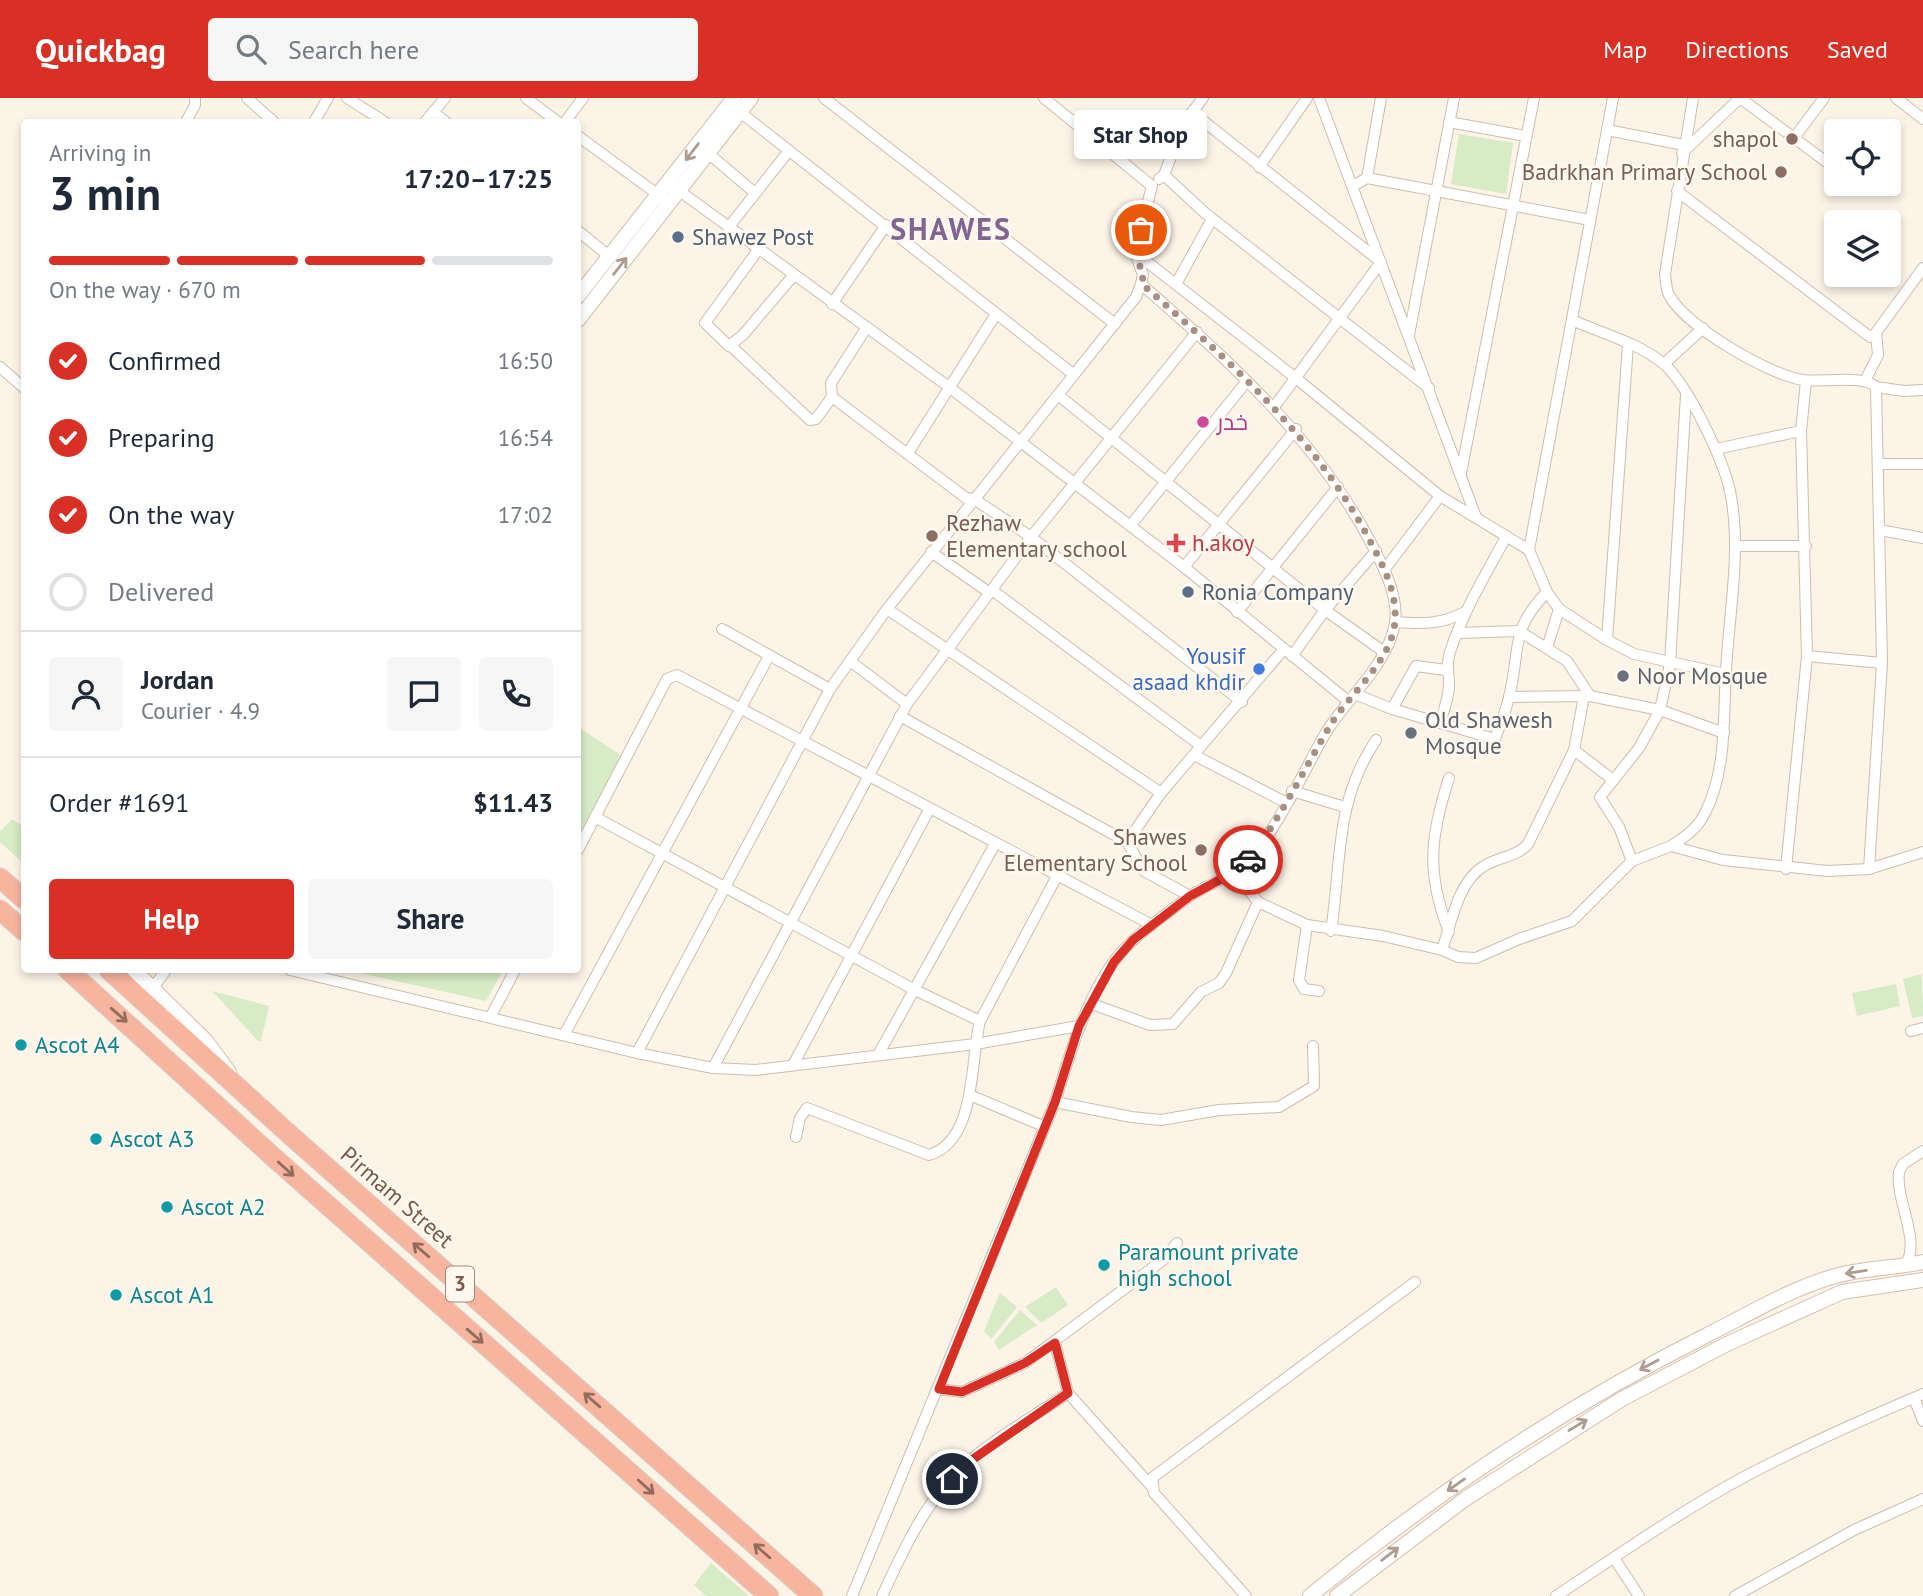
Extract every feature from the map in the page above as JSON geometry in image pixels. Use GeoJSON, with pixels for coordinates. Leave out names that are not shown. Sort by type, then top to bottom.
{"type":"FeatureCollection","features":[{"type":"Feature","properties":{"kind":"highway"},"geometry":{"type":"LineString","coordinates":[[0,878],[21,896]]}},
{"type":"Feature","properties":{"kind":"highway"},"geometry":{"type":"LineString","coordinates":[[0,910],[21,928]]}},
{"type":"Feature","properties":{"kind":"highway","name":"3"},"geometry":{"type":"LineString","coordinates":[[71,973],[271,1155],[769,1596]]}},
{"type":"Feature","properties":{"kind":"highway","name":"Pirmam Street"},"geometry":{"type":"LineString","coordinates":[[112,973],[813,1596]]}},
{"type":"Feature","properties":{"kind":"street"},"geometry":{"type":"LineString","coordinates":[[188,119],[195,106],[195,98]]}},
{"type":"Feature","properties":{"kind":"street"},"geometry":{"type":"LineString","coordinates":[[247,98],[271,119]]}},
{"type":"Feature","properties":{"kind":"street"},"geometry":{"type":"LineString","coordinates":[[316,119],[328,98]]}},
{"type":"Feature","properties":{"kind":"street"},"geometry":{"type":"LineString","coordinates":[[347,98],[380,119]]}},
{"type":"Feature","properties":{"kind":"street"},"geometry":{"type":"LineString","coordinates":[[427,119],[445,98]]}},
{"type":"Feature","properties":{"kind":"street"},"geometry":{"type":"LineString","coordinates":[[526,98],[544,119]]}},
{"type":"Feature","properties":{"kind":"street"},"geometry":{"type":"LineString","coordinates":[[567,119],[583,98]]}},
{"type":"Feature","properties":{"kind":"street"},"geometry":{"type":"LineString","coordinates":[[581,316],[734,98]]}},
{"type":"Feature","properties":{"kind":"street"},"geometry":{"type":"LineString","coordinates":[[673,187],[708,153],[751,98]]}},
{"type":"Feature","properties":{"kind":"street"},"geometry":{"type":"LineString","coordinates":[[824,98],[1115,324]]}},
{"type":"Feature","properties":{"kind":"street"},"geometry":{"type":"LineString","coordinates":[[1044,98],[1152,186]]}},
{"type":"Feature","properties":{"kind":"street"},"geometry":{"type":"LineString","coordinates":[[637,1053],[830,689],[887,609],[1018,442],[1136,298],[1143,275],[1135,252],[1152,186],[1164,175],[1184,123],[1203,98]]}},
{"type":"Feature","properties":{"kind":"street"},"geometry":{"type":"LineString","coordinates":[[1259,167],[1307,98]]}},
{"type":"Feature","properties":{"kind":"street"},"geometry":{"type":"LineString","coordinates":[[1319,98],[1476,517]]}},
{"type":"Feature","properties":{"kind":"street"},"geometry":{"type":"LineString","coordinates":[[1367,178],[1381,98]]}},
{"type":"Feature","properties":{"kind":"street"},"geometry":{"type":"LineString","coordinates":[[1409,335],[1454,98]]}},
{"type":"Feature","properties":{"kind":"street"},"geometry":{"type":"LineString","coordinates":[[1461,473],[1534,98]]}},
{"type":"Feature","properties":{"kind":"street"},"geometry":{"type":"LineString","coordinates":[[1613,98],[1529,550],[1547,592],[1559,609],[1607,640],[1634,654],[1670,664],[1726,674]]}},
{"type":"Feature","properties":{"kind":"street"},"geometry":{"type":"LineString","coordinates":[[1693,98],[1665,274],[1668,294],[1703,328],[1763,366],[1806,381],[1865,381],[1876,387],[1904,391],[1923,390]]}},
{"type":"Feature","properties":{"kind":"street"},"geometry":{"type":"LineString","coordinates":[[1683,149],[1740,98],[1824,160]]}},
{"type":"Feature","properties":{"kind":"street"},"geometry":{"type":"LineString","coordinates":[[1794,138],[1824,98]]}},
{"type":"Feature","properties":{"kind":"street"},"geometry":{"type":"LineString","coordinates":[[1896,98],[1923,119]]}},
{"type":"Feature","properties":{"kind":"street"},"geometry":{"type":"LineString","coordinates":[[433,112],[442,119]]}},
{"type":"Feature","properties":{"kind":"street"},"geometry":{"type":"LineString","coordinates":[[740,112],[1073,374]]}},
{"type":"Feature","properties":{"kind":"street"},"geometry":{"type":"LineString","coordinates":[[1192,112],[1381,262]]}},
{"type":"Feature","properties":{"kind":"street"},"geometry":{"type":"LineString","coordinates":[[1449,122],[1526,136]]}},
{"type":"Feature","properties":{"kind":"street"},"geometry":{"type":"LineString","coordinates":[[1607,130],[1683,149]]}},
{"type":"Feature","properties":{"kind":"street"},"geometry":{"type":"LineString","coordinates":[[581,138],[664,199]]}},
{"type":"Feature","properties":{"kind":"street"},"geometry":{"type":"LineString","coordinates":[[728,228],[788,152]]}},
{"type":"Feature","properties":{"kind":"street"},"geometry":{"type":"LineString","coordinates":[[708,153],[755,193]]}},
{"type":"Feature","properties":{"kind":"street"},"geometry":{"type":"LineString","coordinates":[[1164,175],[1212,219],[1429,389]]}},
{"type":"Feature","properties":{"kind":"street"},"geometry":{"type":"LineString","coordinates":[[1353,186],[1367,178],[1590,219]]}},
{"type":"Feature","properties":{"kind":"street"},"geometry":{"type":"LineString","coordinates":[[673,187],[949,387],[1184,567],[1288,652],[1352,697],[1495,739],[1509,697],[1518,631],[1528,611],[1547,592]]}},
{"type":"Feature","properties":{"kind":"street"},"geometry":{"type":"LineString","coordinates":[[1677,191],[1849,324],[1870,337],[1876,333],[1923,268]]}},
{"type":"Feature","properties":{"kind":"street"},"geometry":{"type":"LineString","coordinates":[[581,292],[609,256],[664,199]]}},
{"type":"Feature","properties":{"kind":"street"},"geometry":{"type":"LineString","coordinates":[[1176,284],[1212,219]]}},
{"type":"Feature","properties":{"kind":"street"},"geometry":{"type":"LineString","coordinates":[[832,304],[887,225]]}},
{"type":"Feature","properties":{"kind":"street"},"geometry":{"type":"LineString","coordinates":[[581,233],[609,256]]}},
{"type":"Feature","properties":{"kind":"street"},"geometry":{"type":"LineString","coordinates":[[758,250],[705,323],[810,421],[816,419],[832,397],[831,383],[867,327]]}},
{"type":"Feature","properties":{"kind":"street"},"geometry":{"type":"LineString","coordinates":[[1135,252],[1440,496],[1529,550]]}},
{"type":"Feature","properties":{"kind":"street"},"geometry":{"type":"LineString","coordinates":[[1274,407],[1381,262]]}},
{"type":"Feature","properties":{"kind":"street"},"geometry":{"type":"LineString","coordinates":[[731,346],[793,276]]}},
{"type":"Feature","properties":{"kind":"street"},"geometry":{"type":"LineString","coordinates":[[852,1596],[1055,1102],[1079,1026],[1114,962],[1152,925],[1190,896],[1244,865],[1265,838],[1352,697],[1384,652],[1395,622],[1385,569],[1376,551],[1338,487],[1296,429],[1197,332],[1142,284]]}},
{"type":"Feature","properties":{"kind":"street"},"geometry":{"type":"LineString","coordinates":[[908,453],[996,314]]}},
{"type":"Feature","properties":{"kind":"street"},"geometry":{"type":"LineString","coordinates":[[1234,872],[1258,902],[1307,925],[1331,931],[1383,936],[1442,950],[1458,957],[1476,958],[1519,939],[1572,921],[1632,861],[1671,846],[1688,835],[1705,814],[1724,733],[1735,546],[1730,490],[1716,449],[1686,395],[1664,364],[1628,344],[1572,320]]}},
{"type":"Feature","properties":{"kind":"street"},"geometry":{"type":"LineString","coordinates":[[1664,364],[1703,328]]}},
{"type":"Feature","properties":{"kind":"street"},"geometry":{"type":"LineString","coordinates":[[713,1068],[788,922],[907,704],[945,649],[1031,537],[1197,332]]}},
{"type":"Feature","properties":{"kind":"street"},"geometry":{"type":"LineString","coordinates":[[1865,381],[1878,355],[1876,333]]}},
{"type":"Feature","properties":{"kind":"street"},"geometry":{"type":"LineString","coordinates":[[1607,640],[1628,344]]}},
{"type":"Feature","properties":{"kind":"street"},"geometry":{"type":"LineString","coordinates":[[0,367],[21,385]]}},
{"type":"Feature","properties":{"kind":"street"},"geometry":{"type":"LineString","coordinates":[[1130,526],[1247,381]]}},
{"type":"Feature","properties":{"kind":"street"},"geometry":{"type":"LineString","coordinates":[[1786,869],[1807,656],[1801,431],[1806,381]]}},
{"type":"Feature","properties":{"kind":"street"},"geometry":{"type":"LineString","coordinates":[[1869,869],[1882,663],[1876,387]]}},
{"type":"Feature","properties":{"kind":"street"},"geometry":{"type":"LineString","coordinates":[[1058,395],[1111,440],[1274,566],[1325,610],[1384,652]]}},
{"type":"Feature","properties":{"kind":"street"},"geometry":{"type":"LineString","coordinates":[[1632,861],[1619,827],[1600,797],[1639,748],[1660,710],[1670,664],[1686,395]]}},
{"type":"Feature","properties":{"kind":"street"},"geometry":{"type":"LineString","coordinates":[[832,397],[966,498],[974,499],[1031,537],[1242,702]]}},
{"type":"Feature","properties":{"kind":"street"},"geometry":{"type":"LineString","coordinates":[[1184,567],[1296,429]]}},
{"type":"Feature","properties":{"kind":"street"},"geometry":{"type":"LineString","coordinates":[[1716,449],[1801,431]]}},
{"type":"Feature","properties":{"kind":"street"},"geometry":{"type":"LineString","coordinates":[[1879,464],[1923,464]]}},
{"type":"Feature","properties":{"kind":"street"},"geometry":{"type":"LineString","coordinates":[[1237,612],[1338,487]]}},
{"type":"Feature","properties":{"kind":"street"},"geometry":{"type":"LineString","coordinates":[[1385,569],[1440,496]]}},
{"type":"Feature","properties":{"kind":"street"},"geometry":{"type":"LineString","coordinates":[[1880,530],[1923,538]]}},
{"type":"Feature","properties":{"kind":"street"},"geometry":{"type":"LineString","coordinates":[[1440,723],[1449,679],[1446,670],[1465,612],[1506,537]]}},
{"type":"Feature","properties":{"kind":"street"},"geometry":{"type":"LineString","coordinates":[[1735,546],[1806,546]]}},
{"type":"Feature","properties":{"kind":"street"},"geometry":{"type":"LineString","coordinates":[[1127,842],[1161,793],[1376,551]]}},
{"type":"Feature","properties":{"kind":"street"},"geometry":{"type":"LineString","coordinates":[[932,552],[991,592],[1198,750],[1286,802]]}},
{"type":"Feature","properties":{"kind":"street"},"geometry":{"type":"LineString","coordinates":[[887,609],[1161,793]]}},
{"type":"Feature","properties":{"kind":"street"},"geometry":{"type":"LineString","coordinates":[[1547,648],[1559,609]]}},
{"type":"Feature","properties":{"kind":"street"},"geometry":{"type":"LineString","coordinates":[[1395,622],[1432,625],[1446,622],[1465,612]]}},
{"type":"Feature","properties":{"kind":"street"},"geometry":{"type":"LineString","coordinates":[[722,629],[830,689]]}},
{"type":"Feature","properties":{"kind":"street"},"geometry":{"type":"LineString","coordinates":[[1442,950],[1467,883],[1480,868],[1528,845],[1574,750],[1587,696],[1575,669],[1518,631],[1458,633]]}},
{"type":"Feature","properties":{"kind":"street"},"geometry":{"type":"LineString","coordinates":[[564,1035],[769,656]]}},
{"type":"Feature","properties":{"kind":"street"},"geometry":{"type":"LineString","coordinates":[[1807,656],[1882,663]]}},
{"type":"Feature","properties":{"kind":"street"},"geometry":{"type":"LineString","coordinates":[[850,661],[907,704]]}},
{"type":"Feature","properties":{"kind":"street"},"geometry":{"type":"LineString","coordinates":[[1392,709],[1416,666],[1446,670]]}},
{"type":"Feature","properties":{"kind":"street"},"geometry":{"type":"LineString","coordinates":[[581,844],[667,679],[677,675],[1152,925]]}},
{"type":"Feature","properties":{"kind":"street"},"geometry":{"type":"LineString","coordinates":[[1509,697],[1587,696],[1660,710],[1724,733]]}},
{"type":"Feature","properties":{"kind":"street"},"geometry":{"type":"LineString","coordinates":[[900,716],[1127,842],[1144,871],[1190,896]]}},
{"type":"Feature","properties":{"kind":"street"},"geometry":{"type":"LineString","coordinates":[[1331,931],[1345,807],[1365,757],[1376,740]]}},
{"type":"Feature","properties":{"kind":"street"},"geometry":{"type":"LineString","coordinates":[[1574,750],[1613,780]]}},
{"type":"Feature","properties":{"kind":"street"},"geometry":{"type":"LineString","coordinates":[[1449,778],[1435,826],[1432,859],[1438,904],[1449,932]]}},
{"type":"Feature","properties":{"kind":"street"},"geometry":{"type":"LineString","coordinates":[[1292,791],[1345,807]]}},
{"type":"Feature","properties":{"kind":"street"},"geometry":{"type":"LineString","coordinates":[[793,1065],[930,808]]}},
{"type":"Feature","properties":{"kind":"street"},"geometry":{"type":"LineString","coordinates":[[594,817],[915,990],[981,1021]]}},
{"type":"Feature","properties":{"kind":"street"},"geometry":{"type":"LineString","coordinates":[[878,1055],[995,844]]}},
{"type":"Feature","properties":{"kind":"street"},"geometry":{"type":"LineString","coordinates":[[1671,846],[1723,860],[1828,872],[1869,869],[1923,852]]}},
{"type":"Feature","properties":{"kind":"street"},"geometry":{"type":"LineString","coordinates":[[796,1137],[800,1118],[807,1108],[929,1155],[940,1152],[953,1138],[972,1097],[975,1044],[981,1021],[1057,876]]}},
{"type":"Feature","properties":{"kind":"street"},"geometry":{"type":"LineString","coordinates":[[1092,1004],[1150,1025],[1172,1024],[1201,992],[1219,983],[1258,902]]}},
{"type":"Feature","properties":{"kind":"street"},"geometry":{"type":"LineString","coordinates":[[1307,925],[1299,980],[1304,989],[1319,991]]}},
{"type":"Feature","properties":{"kind":"street"},"geometry":{"type":"LineString","coordinates":[[137,973],[206,1041],[234,1083]]}},
{"type":"Feature","properties":{"kind":"street"},"geometry":{"type":"LineString","coordinates":[[153,988],[164,973]]}},
{"type":"Feature","properties":{"kind":"street"},"geometry":{"type":"LineString","coordinates":[[303,973],[637,1053],[713,1068],[756,1070],[975,1044],[1079,1026]]}},
{"type":"Feature","properties":{"kind":"street"},"geometry":{"type":"LineString","coordinates":[[491,1016],[513,973]]}},
{"type":"Feature","properties":{"kind":"street"},"geometry":{"type":"LineString","coordinates":[[1911,1031],[1923,1028]]}},
{"type":"Feature","properties":{"kind":"street"},"geometry":{"type":"LineString","coordinates":[[1055,1102],[1161,1120],[1219,1110],[1279,1107],[1314,1086],[1313,1046]]}},
{"type":"Feature","properties":{"kind":"street"},"geometry":{"type":"LineString","coordinates":[[972,1097],[1043,1126]]}},
{"type":"Feature","properties":{"kind":"street"},"geometry":{"type":"LineString","coordinates":[[1902,1266],[1915,1249],[1899,1172],[1903,1164],[1923,1151]]}},
{"type":"Feature","properties":{"kind":"street"},"geometry":{"type":"LineString","coordinates":[[1908,1215],[1923,1250]]}},
{"type":"Feature","properties":{"kind":"street"},"geometry":{"type":"LineString","coordinates":[[939,1389],[962,1392],[1025,1363],[1163,1260],[1177,1243]]}},
{"type":"Feature","properties":{"kind":"street"},"geometry":{"type":"LineString","coordinates":[[1310,1596],[1398,1525],[1533,1433],[1623,1379],[1742,1317],[1838,1275],[1923,1262]]}},
{"type":"Feature","properties":{"kind":"street"},"geometry":{"type":"LineString","coordinates":[[1337,1596],[1465,1499],[1569,1430],[1675,1370],[1819,1303],[1858,1288],[1923,1280]]}},
{"type":"Feature","properties":{"kind":"street"},"geometry":{"type":"LineString","coordinates":[[1152,1487],[1156,1472],[1415,1282]]}},
{"type":"Feature","properties":{"kind":"street"},"geometry":{"type":"LineString","coordinates":[[1810,1286],[1780,1303],[1779,1310],[1785,1312],[1819,1303]]}},
{"type":"Feature","properties":{"kind":"street"},"geometry":{"type":"LineString","coordinates":[[1742,1317],[1760,1312],[1768,1314],[1767,1319],[1748,1335]]}},
{"type":"Feature","properties":{"kind":"street"},"geometry":{"type":"LineString","coordinates":[[1055,1343],[1068,1393],[1243,1594]]}},
{"type":"Feature","properties":{"kind":"street"},"geometry":{"type":"LineString","coordinates":[[882,1596],[913,1533],[966,1464],[1068,1393]]}},
{"type":"Feature","properties":{"kind":"street"},"geometry":{"type":"LineString","coordinates":[[1556,1596],[1741,1479],[1803,1447],[1918,1396],[1923,1421]]}},
{"type":"Feature","properties":{"kind":"street"},"geometry":{"type":"LineString","coordinates":[[1735,1596],[1831,1542],[1923,1499]]}},
{"type":"Feature","properties":{"kind":"street"},"geometry":{"type":"LineString","coordinates":[[1614,1558],[1639,1596]]}},
{"type":"Feature","properties":{"kind":"green space"},"geometry":{"type":"Polygon","coordinates":[[[1459,134],[1513,143],[1506,194],[1451,184],[1459,134]]]}},
{"type":"Feature","properties":{"kind":"green space"},"geometry":{"type":"Polygon","coordinates":[[[581,729],[622,756],[581,831],[581,729]]]}},
{"type":"Feature","properties":{"kind":"green space"},"geometry":{"type":"Polygon","coordinates":[[[12,819],[21,825],[21,861],[0,842],[0,832],[12,819]]]}},
{"type":"Feature","properties":{"kind":"green space"},"geometry":{"type":"Polygon","coordinates":[[[360,973],[501,973],[486,1001],[360,973]]]}},
{"type":"Feature","properties":{"kind":"green space"},"geometry":{"type":"Polygon","coordinates":[[[1922,974],[1923,1016],[1912,1018],[1903,979],[1922,974]]]}},
{"type":"Feature","properties":{"kind":"green space"},"geometry":{"type":"Polygon","coordinates":[[[1896,984],[1900,1006],[1857,1016],[1852,993],[1896,984]]]}},
{"type":"Feature","properties":{"kind":"green space"},"geometry":{"type":"Polygon","coordinates":[[[212,991],[269,1006],[261,1041],[258,1041],[212,991]]]}},
{"type":"Feature","properties":{"kind":"green space"},"geometry":{"type":"Polygon","coordinates":[[[1056,1287],[1068,1305],[1041,1323],[1025,1307],[1056,1287]]]}},
{"type":"Feature","properties":{"kind":"green space"},"geometry":{"type":"Polygon","coordinates":[[[1000,1293],[1017,1307],[991,1339],[984,1331],[1000,1293]]]}},
{"type":"Feature","properties":{"kind":"green space"},"geometry":{"type":"Polygon","coordinates":[[[1020,1310],[1037,1325],[999,1350],[994,1342],[1020,1310]]]}},
{"type":"Feature","properties":{"kind":"green space"},"geometry":{"type":"Polygon","coordinates":[[[711,1563],[749,1596],[706,1596],[694,1585],[711,1563]]]}},
{"type":"Feature","properties":{"kind":"way so far"},"geometry":{"type":"LineString","coordinates":[[1141,230],[1135,252],[1143,275],[1142,284],[1197,332],[1296,429],[1360,521],[1385,569],[1394,604],[1395,622],[1384,652],[1333,722],[1265,838],[1248,860]]}},
{"type":"Feature","properties":{"kind":"place","name":"shapol"},"geometry":{"type":"Point","coordinates":[1792,139]}},
{"type":"Feature","properties":{"kind":"place","name":"Badrkhan Primary School"},"geometry":{"type":"Point","coordinates":[1781,172]}},
{"type":"Feature","properties":{"kind":"place","name":"Star Shop"},"geometry":{"type":"Point","coordinates":[1141,230]}},
{"type":"Feature","properties":{"kind":"place","name":"Shawez Post"},"geometry":{"type":"Point","coordinates":[678,237]}},
{"type":"Feature","properties":{"kind":"place","name":"خدر"},"geometry":{"type":"Point","coordinates":[1203,422]}},
{"type":"Feature","properties":{"kind":"place","name":"Rezhaw Elementary school"},"geometry":{"type":"Point","coordinates":[932,536]}},
{"type":"Feature","properties":{"kind":"place","name":"h.akoy"},"geometry":{"type":"Point","coordinates":[1176,543]}},
{"type":"Feature","properties":{"kind":"place","name":"Ronia Company"},"geometry":{"type":"Point","coordinates":[1188,592]}},
{"type":"Feature","properties":{"kind":"place","name":"Yousif asaad khdir"},"geometry":{"type":"Point","coordinates":[1259,669]}},
{"type":"Feature","properties":{"kind":"place","name":"Noor Mosque"},"geometry":{"type":"Point","coordinates":[1623,676]}},
{"type":"Feature","properties":{"kind":"place","name":"Old Shawesh Mosque"},"geometry":{"type":"Point","coordinates":[1411,733]}},
{"type":"Feature","properties":{"kind":"place","name":"Shawes Elementary School"},"geometry":{"type":"Point","coordinates":[1201,850]}},
{"type":"Feature","properties":{"kind":"place","name":"Ascot A4"},"geometry":{"type":"Point","coordinates":[21,1045]}},
{"type":"Feature","properties":{"kind":"place","name":"Ascot A3"},"geometry":{"type":"Point","coordinates":[96,1139]}},
{"type":"Feature","properties":{"kind":"place","name":"Ascot A2"},"geometry":{"type":"Point","coordinates":[167,1207]}},
{"type":"Feature","properties":{"kind":"place","name":"Paramount private high school"},"geometry":{"type":"Point","coordinates":[1104,1265]}},
{"type":"Feature","properties":{"kind":"place","name":"Ascot A1"},"geometry":{"type":"Point","coordinates":[116,1295]}},
{"type":"Feature","properties":{"kind":"district","name":"SHAWES"},"geometry":{"type":"Point","coordinates":[951,230]}},
{"type":"Feature","properties":{"kind":"route"},"geometry":{"type":"LineString","coordinates":[[952,1479],[966,1464],[1068,1393],[1055,1343],[1025,1363],[962,1392],[939,1389],[1043,1126],[1055,1102],[1079,1026],[1114,962],[1133,940],[1190,896],[1234,872],[1248,860]]}}]}
